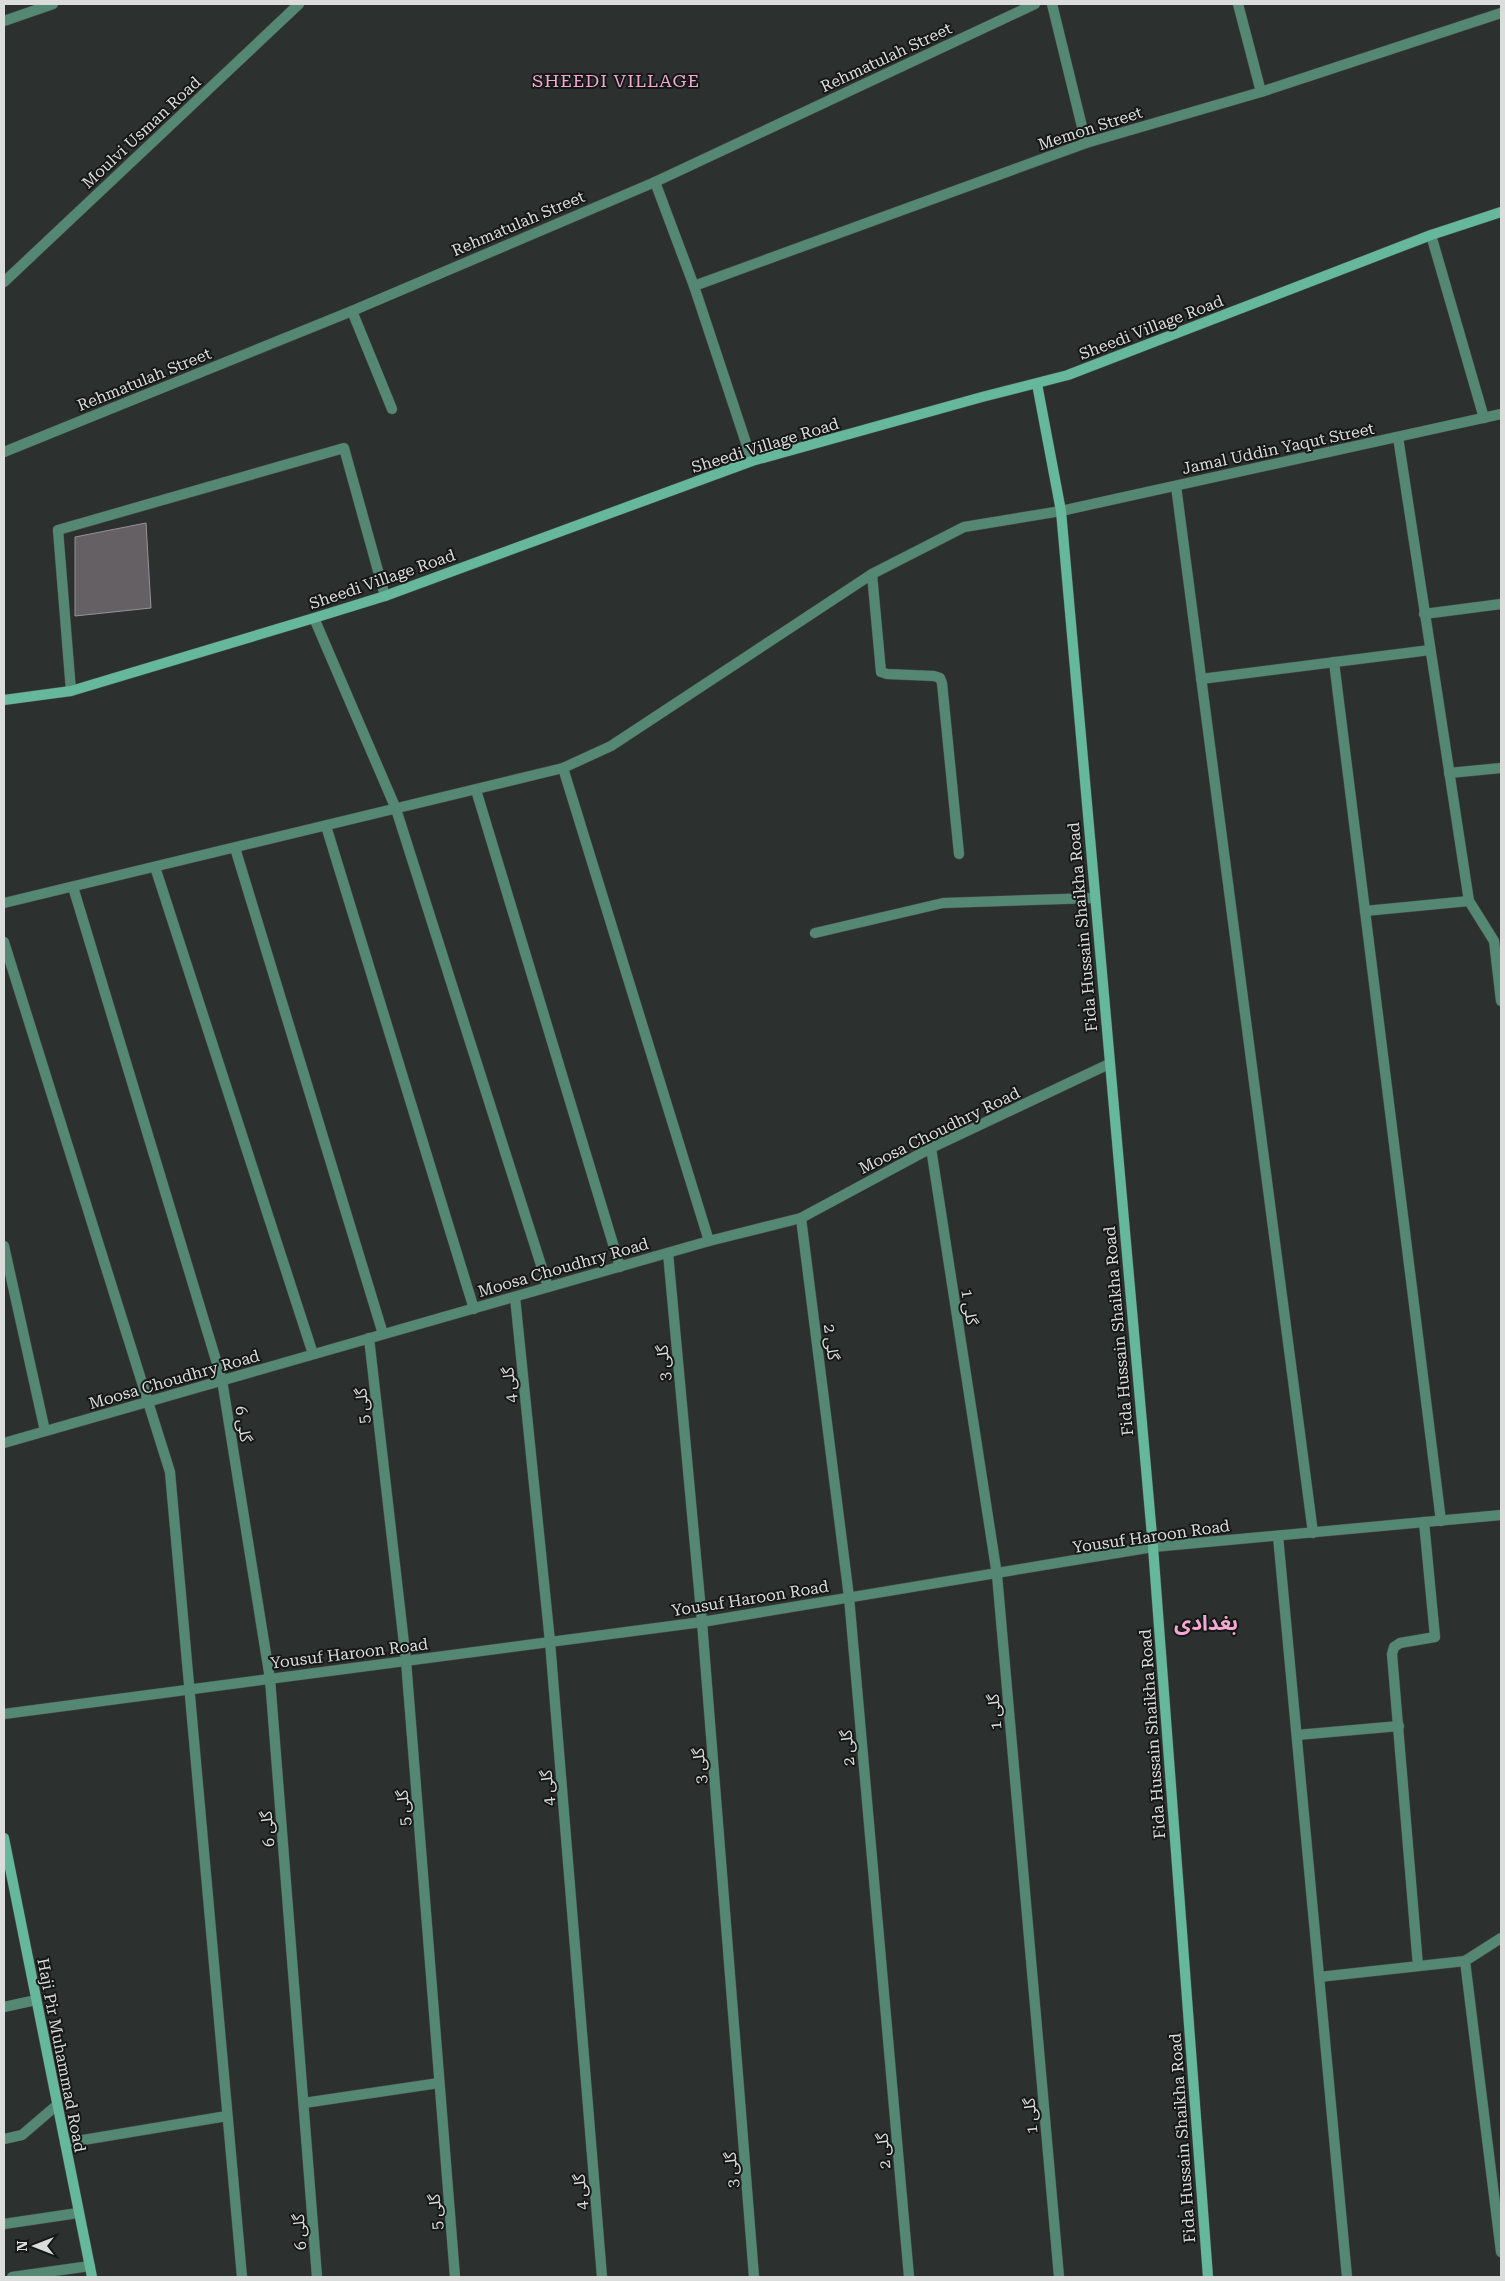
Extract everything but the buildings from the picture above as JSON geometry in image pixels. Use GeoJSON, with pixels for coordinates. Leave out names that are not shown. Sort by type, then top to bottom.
{"type":"FeatureCollection","features":[{"type":"Feature","properties":{"kind":"main road","name":"Sheedi Village Road"},"geometry":{"type":"LineString","coordinates":[[4,700],[71,691],[314,618],[385,596],[752,461],[1078,372],[1431,235],[1501,212]]}},
{"type":"Feature","properties":{"kind":"main road","name":"Fida Hussain Shaikha Road"},"geometry":{"type":"LineString","coordinates":[[1037,384],[1061,511],[1108,1064],[1153,1547],[1208,2277]]}},
{"type":"Feature","properties":{"kind":"main road","name":"Haji Pir Muhammad Road"},"geometry":{"type":"LineString","coordinates":[[4,1838],[92,2277]]}},
{"type":"Feature","properties":{"kind":"street"},"geometry":{"type":"LineString","coordinates":[[4,21],[53,4]]}},
{"type":"Feature","properties":{"kind":"street","name":"Moulvi Usman Road"},"geometry":{"type":"LineString","coordinates":[[4,282],[299,4]]}},
{"type":"Feature","properties":{"kind":"street","name":"Rehmatulah Street"},"geometry":{"type":"LineString","coordinates":[[4,452],[352,310],[655,182],[1035,4]]}},
{"type":"Feature","properties":{"kind":"street"},"geometry":{"type":"LineString","coordinates":[[1052,4],[1086,143]]}},
{"type":"Feature","properties":{"kind":"street"},"geometry":{"type":"LineString","coordinates":[[1238,4],[1261,92]]}},
{"type":"Feature","properties":{"kind":"street","name":"Memon Street"},"geometry":{"type":"LineString","coordinates":[[694,286],[1086,143],[1261,92],[1501,13]]}},
{"type":"Feature","properties":{"kind":"street"},"geometry":{"type":"LineString","coordinates":[[655,182],[694,286],[752,461]]}},
{"type":"Feature","properties":{"kind":"street"},"geometry":{"type":"LineString","coordinates":[[1431,235],[1484,418]]}},
{"type":"Feature","properties":{"kind":"street"},"geometry":{"type":"LineString","coordinates":[[352,310],[392,409]]}},
{"type":"Feature","properties":{"kind":"street","name":"Jamal Uddin Yaqut Street"},"geometry":{"type":"LineString","coordinates":[[4,903],[563,768],[611,746],[872,574],[964,527],[1061,511],[1501,414]]}},
{"type":"Feature","properties":{"kind":"street"},"geometry":{"type":"LineString","coordinates":[[1398,437],[1469,901],[1494,941],[1501,1001]]}},
{"type":"Feature","properties":{"kind":"street"},"geometry":{"type":"LineString","coordinates":[[71,691],[58,530],[344,448],[385,596]]}},
{"type":"Feature","properties":{"kind":"street"},"geometry":{"type":"LineString","coordinates":[[1176,486],[1313,1532]]}},
{"type":"Feature","properties":{"kind":"street"},"geometry":{"type":"LineString","coordinates":[[872,574],[881,672],[887,674],[934,676],[940,678],[942,683],[959,854]]}},
{"type":"Feature","properties":{"kind":"street"},"geometry":{"type":"LineString","coordinates":[[1424,614],[1501,604]]}},
{"type":"Feature","properties":{"kind":"street"},"geometry":{"type":"LineString","coordinates":[[314,618],[396,809],[548,1287]]}},
{"type":"Feature","properties":{"kind":"street"},"geometry":{"type":"LineString","coordinates":[[1201,679],[1430,650]]}},
{"type":"Feature","properties":{"kind":"street"},"geometry":{"type":"LineString","coordinates":[[1334,662],[1441,1521]]}},
{"type":"Feature","properties":{"kind":"street"},"geometry":{"type":"LineString","coordinates":[[563,768],[709,1241]]}},
{"type":"Feature","properties":{"kind":"street"},"geometry":{"type":"LineString","coordinates":[[1449,773],[1501,768]]}},
{"type":"Feature","properties":{"kind":"street"},"geometry":{"type":"LineString","coordinates":[[476,790],[620,1267]]}},
{"type":"Feature","properties":{"kind":"street"},"geometry":{"type":"LineString","coordinates":[[326,826],[474,1309]]}},
{"type":"Feature","properties":{"kind":"street"},"geometry":{"type":"LineString","coordinates":[[235,848],[383,1334]]}},
{"type":"Feature","properties":{"kind":"street"},"geometry":{"type":"LineString","coordinates":[[155,867],[314,1354]]}},
{"type":"Feature","properties":{"kind":"street","name":"گلی 6"},"geometry":{"type":"LineString","coordinates":[[73,887],[222,1380],[270,1679],[317,2277]]}},
{"type":"Feature","properties":{"kind":"street"},"geometry":{"type":"LineString","coordinates":[[815,933],[943,903],[1094,898]]}},
{"type":"Feature","properties":{"kind":"street"},"geometry":{"type":"LineString","coordinates":[[1365,910],[1469,901]]}},
{"type":"Feature","properties":{"kind":"street"},"geometry":{"type":"LineString","coordinates":[[4,942],[170,1472],[242,2277]]}},
{"type":"Feature","properties":{"kind":"street","name":"Moosa Choudhry Road"},"geometry":{"type":"LineString","coordinates":[[4,1443],[709,1241],[801,1218],[931,1148],[1108,1064]]}},
{"type":"Feature","properties":{"kind":"street","name":"گلی 1"},"geometry":{"type":"LineString","coordinates":[[931,1148],[996,1575],[1059,2277]]}},
{"type":"Feature","properties":{"kind":"street","name":"گلی 2"},"geometry":{"type":"LineString","coordinates":[[801,1218],[849,1597],[909,2277]]}},
{"type":"Feature","properties":{"kind":"street"},"geometry":{"type":"LineString","coordinates":[[4,1246],[45,1431]]}},
{"type":"Feature","properties":{"kind":"street","name":"گلی 3"},"geometry":{"type":"LineString","coordinates":[[668,1253],[702,1622],[754,2277]]}},
{"type":"Feature","properties":{"kind":"street","name":"گلی 4"},"geometry":{"type":"LineString","coordinates":[[515,1297],[550,1642],[602,2277]]}},
{"type":"Feature","properties":{"kind":"street","name":"گلی 5"},"geometry":{"type":"LineString","coordinates":[[370,1338],[406,1661],[455,2277]]}},
{"type":"Feature","properties":{"kind":"street","name":"Yousuf Haroon Road"},"geometry":{"type":"LineString","coordinates":[[4,1714],[702,1622],[996,1575],[1153,1547],[1501,1515]]}},
{"type":"Feature","properties":{"kind":"street"},"geometry":{"type":"LineString","coordinates":[[1418,1966],[1392,1654],[1394,1647],[1400,1643],[1435,1637],[1424,1522]]}},
{"type":"Feature","properties":{"kind":"street"},"geometry":{"type":"LineString","coordinates":[[1278,1536],[1347,2277]]}},
{"type":"Feature","properties":{"kind":"street"},"geometry":{"type":"LineString","coordinates":[[1297,1735],[1399,1726]]}},
{"type":"Feature","properties":{"kind":"street"},"geometry":{"type":"LineString","coordinates":[[1320,1977],[1465,1961],[1501,1938]]}},
{"type":"Feature","properties":{"kind":"street"},"geometry":{"type":"LineString","coordinates":[[1465,1961],[1501,2252]]}},
{"type":"Feature","properties":{"kind":"street"},"geometry":{"type":"LineString","coordinates":[[4,2007],[36,2000]]}},
{"type":"Feature","properties":{"kind":"street"},"geometry":{"type":"LineString","coordinates":[[304,2103],[439,2083]]}},
{"type":"Feature","properties":{"kind":"street"},"geometry":{"type":"LineString","coordinates":[[4,2139],[22,2135],[57,2105]]}},
{"type":"Feature","properties":{"kind":"street"},"geometry":{"type":"LineString","coordinates":[[65,2143],[227,2116]]}},
{"type":"Feature","properties":{"kind":"street"},"geometry":{"type":"LineString","coordinates":[[4,2224],[78,2213]]}},
{"type":"Feature","properties":{"kind":"street"},"geometry":{"type":"LineString","coordinates":[[12,2277],[90,2266]]}},
{"type":"Feature","properties":{"kind":"district","name":"SHEEDI VILLAGE"},"geometry":{"type":"Point","coordinates":[616,81]}},
{"type":"Feature","properties":{"kind":"district","name":"بغدادی"},"geometry":{"type":"Point","coordinates":[1206,1623]}}]}
